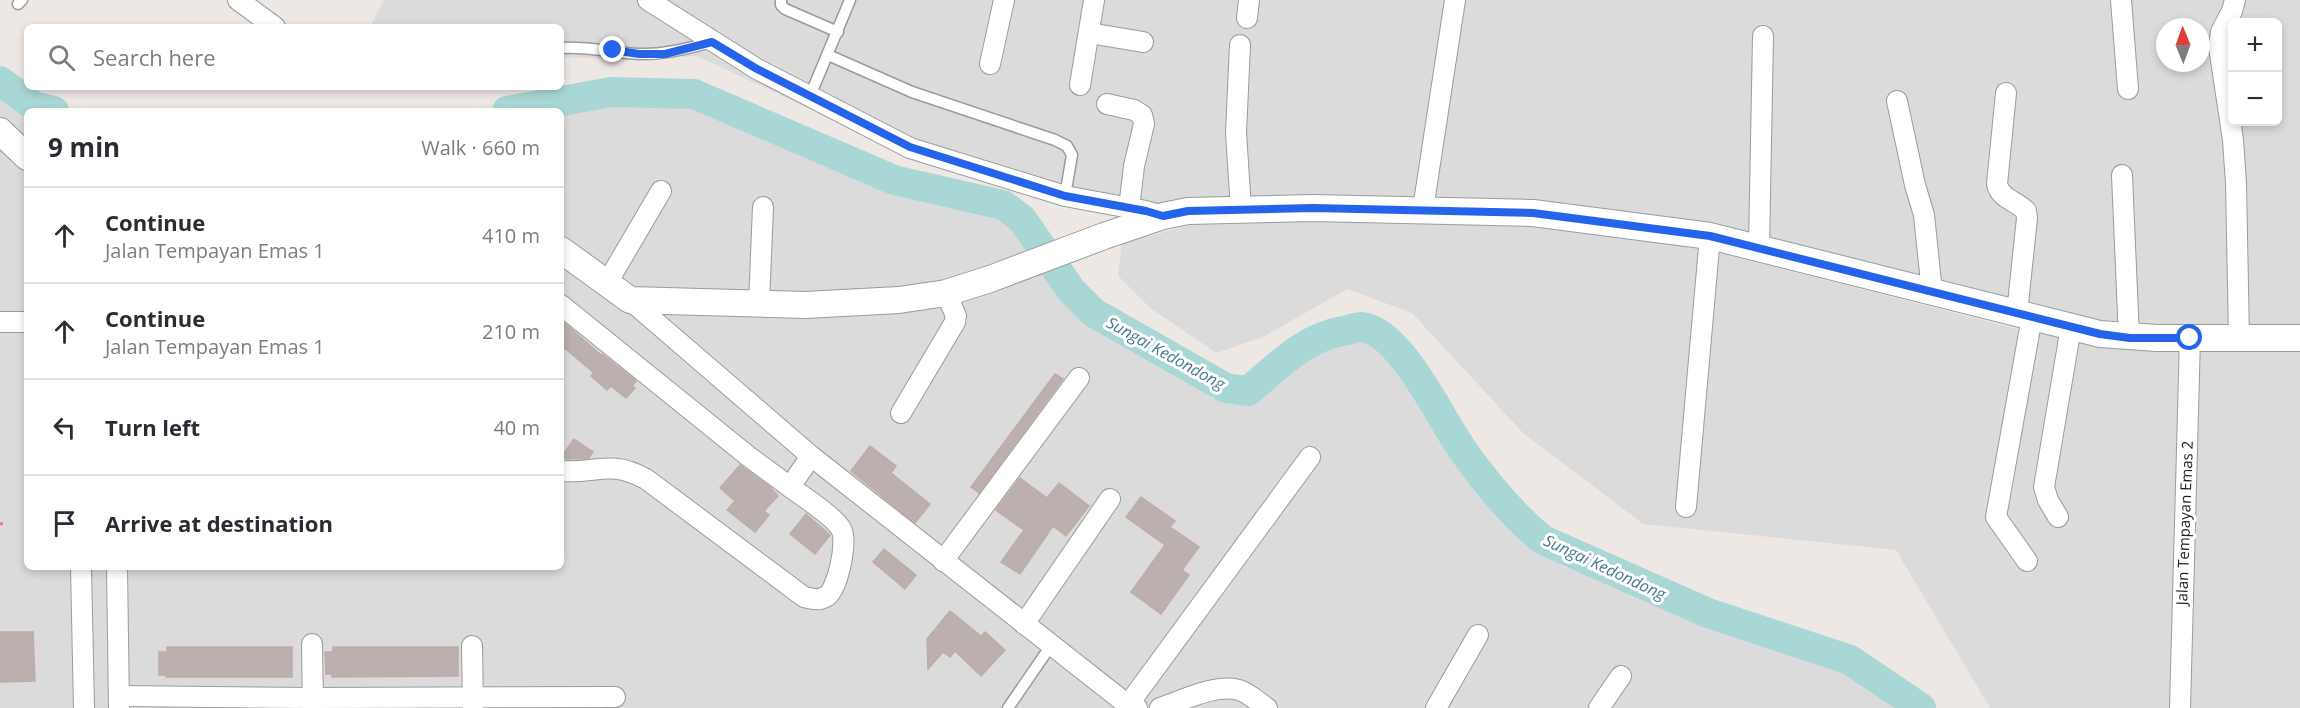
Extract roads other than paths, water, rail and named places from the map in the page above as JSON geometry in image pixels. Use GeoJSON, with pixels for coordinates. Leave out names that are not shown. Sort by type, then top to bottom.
{"type":"FeatureCollection","features":[{"type":"Feature","properties":{"kind":"street"},"geometry":{"type":"LineString","coordinates":[[238,0],[271,24]]}},
{"type":"Feature","properties":{"kind":"street"},"geometry":{"type":"LineString","coordinates":[[648,0],[757,69],[910,147],[1065,196],[1163,216]]}},
{"type":"Feature","properties":{"kind":"street"},"geometry":{"type":"LineString","coordinates":[[990,64],[1004,0]]}},
{"type":"Feature","properties":{"kind":"street"},"geometry":{"type":"LineString","coordinates":[[1080,85],[1094,0]]}},
{"type":"Feature","properties":{"kind":"street"},"geometry":{"type":"LineString","coordinates":[[1423,209],[1455,0]]}},
{"type":"Feature","properties":{"kind":"street"},"geometry":{"type":"LineString","coordinates":[[2121,0],[2128,89]]}},
{"type":"Feature","properties":{"kind":"street"},"geometry":{"type":"LineString","coordinates":[[2235,0],[2221,32],[2219,47],[2235,161],[2239,338]]}},
{"type":"Feature","properties":{"kind":"street"},"geometry":{"type":"LineString","coordinates":[[1089,33],[1143,42]]}},
{"type":"Feature","properties":{"kind":"street"},"geometry":{"type":"LineString","coordinates":[[1759,248],[1763,36]]}},
{"type":"Feature","properties":{"kind":"street"},"geometry":{"type":"LineString","coordinates":[[1240,45],[1236,133],[1241,209]]}},
{"type":"Feature","properties":{"kind":"street"},"geometry":{"type":"LineString","coordinates":[[2006,93],[1997,184],[1999,191],[2026,211],[2028,218],[2024,315],[1996,517],[2027,561]]}},
{"type":"Feature","properties":{"kind":"street"},"geometry":{"type":"LineString","coordinates":[[1897,101],[1915,185],[1924,215],[1932,292]]}},
{"type":"Feature","properties":{"kind":"street"},"geometry":{"type":"LineString","coordinates":[[1107,104],[1134,110],[1142,115],[1144,124],[1134,166],[1129,208]]}},
{"type":"Feature","properties":{"kind":"street"},"geometry":{"type":"LineString","coordinates":[[0,131],[24,154]]}},
{"type":"Feature","properties":{"kind":"street"},"geometry":{"type":"LineString","coordinates":[[2122,175],[2130,338]]}},
{"type":"Feature","properties":{"kind":"street"},"geometry":{"type":"LineString","coordinates":[[608,283],[661,191]]}},
{"type":"Feature","properties":{"kind":"street"},"geometry":{"type":"LineString","coordinates":[[759,304],[763,207]]}},
{"type":"Feature","properties":{"kind":"street"},"geometry":{"type":"LineString","coordinates":[[630,300],[805,305],[899,300],[946,293],[1163,216],[1188,211],[1423,209],[1533,213],[1710,236],[2100,334],[2130,338],[2300,338]]}},
{"type":"Feature","properties":{"kind":"street"},"geometry":{"type":"LineString","coordinates":[[1686,507],[1710,236]]}},
{"type":"Feature","properties":{"kind":"street"},"geometry":{"type":"LineString","coordinates":[[564,257],[608,283],[630,300],[811,456],[1132,706],[1310,457]]}},
{"type":"Feature","properties":{"kind":"street"},"geometry":{"type":"LineString","coordinates":[[901,413],[955,322],[956,316],[946,293]]}},
{"type":"Feature","properties":{"kind":"street"},"geometry":{"type":"LineString","coordinates":[[564,307],[748,456],[838,524],[844,534],[844,545],[837,579],[831,592],[820,599],[804,597],[646,479],[633,472],[616,467],[564,471]]}},
{"type":"Feature","properties":{"kind":"street"},"geometry":{"type":"LineString","coordinates":[[0,322],[24,322]]}},
{"type":"Feature","properties":{"kind":"street"},"geometry":{"type":"LineString","coordinates":[[2058,517],[2048,500],[2044,487],[2071,327]]}},
{"type":"Feature","properties":{"kind":"street","name":"Jalan Tempayan Emas 2"},"geometry":{"type":"LineString","coordinates":[[2180,708],[2190,338]]}},
{"type":"Feature","properties":{"kind":"street"},"geometry":{"type":"LineString","coordinates":[[943,561],[1079,378]]}},
{"type":"Feature","properties":{"kind":"street"},"geometry":{"type":"LineString","coordinates":[[790,487],[811,456]]}},
{"type":"Feature","properties":{"kind":"street"},"geometry":{"type":"LineString","coordinates":[[1024,624],[1110,499]]}},
{"type":"Feature","properties":{"kind":"street"},"geometry":{"type":"LineString","coordinates":[[81,570],[84,708]]}},
{"type":"Feature","properties":{"kind":"street"},"geometry":{"type":"LineString","coordinates":[[117,570],[119,702],[473,703],[615,697]]}},
{"type":"Feature","properties":{"kind":"street"},"geometry":{"type":"LineString","coordinates":[[1436,708],[1478,635]]}},
{"type":"Feature","properties":{"kind":"street"},"geometry":{"type":"LineString","coordinates":[[312,644],[313,703]]}},
{"type":"Feature","properties":{"kind":"street"},"geometry":{"type":"LineString","coordinates":[[472,646],[473,703]]}},
{"type":"Feature","properties":{"kind":"street"},"geometry":{"type":"LineString","coordinates":[[1599,708],[1621,676]]}},
{"type":"Feature","properties":{"kind":"street"},"geometry":{"type":"LineString","coordinates":[[1160,708],[1218,688],[1230,688],[1241,690],[1267,708]]}},
{"type":"Feature","properties":{"kind":"lane"},"geometry":{"type":"LineString","coordinates":[[781,0],[781,5],[785,9],[838,32]]}},
{"type":"Feature","properties":{"kind":"lane"},"geometry":{"type":"LineString","coordinates":[[810,96],[850,0]]}},
{"type":"Feature","properties":{"kind":"lane"},"geometry":{"type":"LineString","coordinates":[[564,48],[580,46],[639,54],[665,54],[712,42]]}},
{"type":"Feature","properties":{"kind":"lane"},"geometry":{"type":"LineString","coordinates":[[828,55],[912,92],[1067,146],[1071,155],[1065,196]]}},
{"type":"Feature","properties":{"kind":"lane"},"geometry":{"type":"LineString","coordinates":[[1008,708],[1052,644]]}},
{"type":"Feature","properties":{"kind":"waterway","name":"Sungai Kedondong"},"geometry":{"type":"LineString","coordinates":[[0,81],[34,106],[42,108]]}},
{"type":"Feature","properties":{"kind":"waterway","name":"Sungai Kedondong"},"geometry":{"type":"LineString","coordinates":[[523,108],[611,92],[694,94],[894,180],[1003,205],[1022,219],[1071,290],[1094,313],[1226,388],[1248,391],[1292,354],[1329,335],[1361,327],[1376,332],[1405,360],[1464,452],[1491,488],[1521,521],[1543,540],[1708,613],[1850,660],[1921,708]]}}]}
